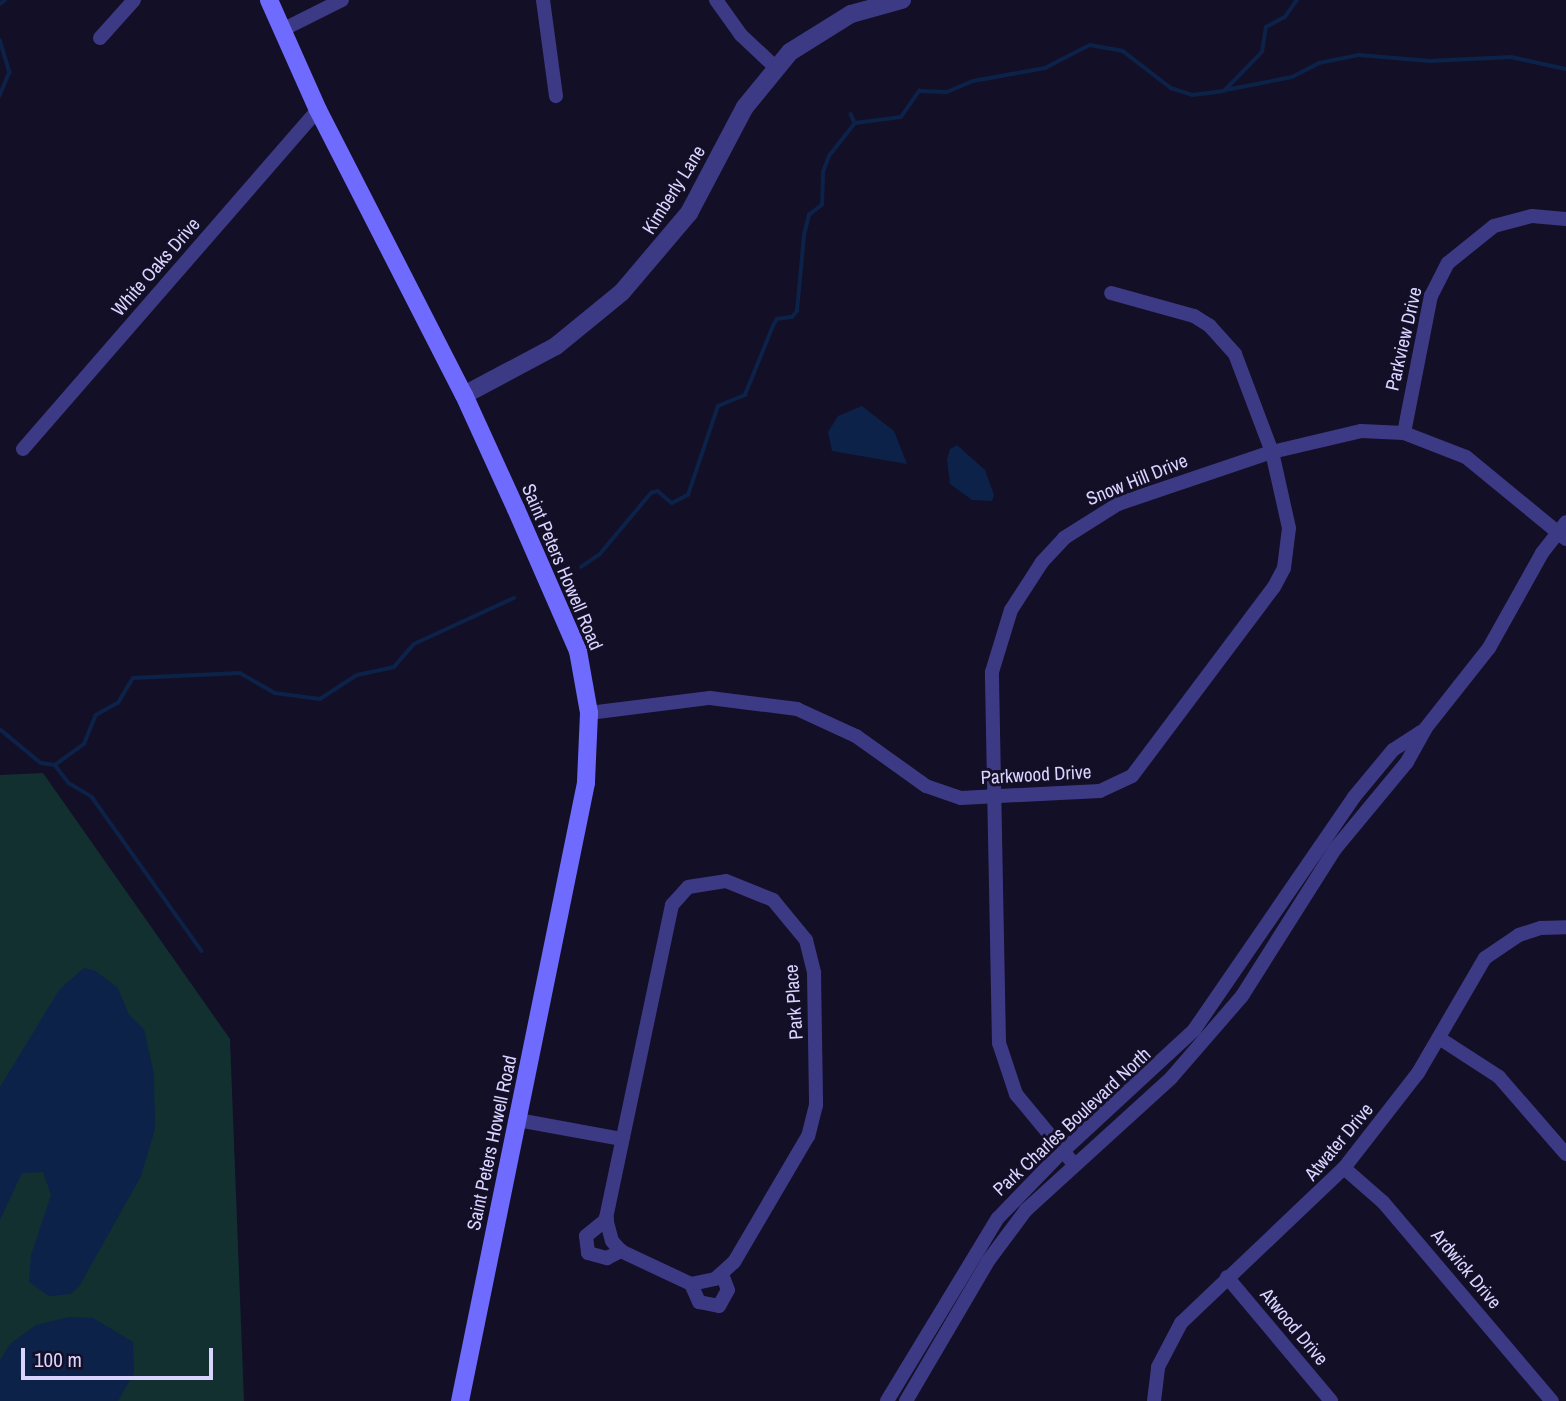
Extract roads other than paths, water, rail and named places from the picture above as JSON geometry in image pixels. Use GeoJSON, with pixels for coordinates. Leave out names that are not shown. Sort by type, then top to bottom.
{"type":"FeatureCollection","features":[{"type":"Feature","properties":{"kind":"main road","name":"Saint Peters Howell Road"},"geometry":{"type":"LineString","coordinates":[[269,0],[318,110],[464,395],[578,652],[589,713],[586,783],[460,1401]]}},
{"type":"Feature","properties":{"kind":"street"},"geometry":{"type":"LineString","coordinates":[[100,38],[134,0]]}},
{"type":"Feature","properties":{"kind":"street"},"geometry":{"type":"LineString","coordinates":[[282,30],[342,0]]}},
{"type":"Feature","properties":{"kind":"street"},"geometry":{"type":"LineString","coordinates":[[543,0],[555,64],[556,96]]}},
{"type":"Feature","properties":{"kind":"street"},"geometry":{"type":"LineString","coordinates":[[716,0],[741,35],[775,66]]}},
{"type":"Feature","properties":{"kind":"street","name":"Kimberly Lane"},"geometry":{"type":"LineString","coordinates":[[464,395],[556,346],[629,285],[689,213],[744,107],[775,66],[830,24],[902,0]]}},
{"type":"Feature","properties":{"kind":"street","name":"White Oaks Drive"},"geometry":{"type":"LineString","coordinates":[[23,449],[318,110]]}},
{"type":"Feature","properties":{"kind":"street","name":"Parkview Drive"},"geometry":{"type":"LineString","coordinates":[[1404,433],[1432,296],[1448,263],[1493,226],[1532,216],[1566,219]]}},
{"type":"Feature","properties":{"kind":"street","name":"Parkwood Drive"},"geometry":{"type":"LineString","coordinates":[[589,713],[710,698],[767,703],[797,709],[856,736],[944,796],[992,797],[1100,791],[1132,776],[1248,625],[1284,568],[1289,547],[1287,507],[1272,452],[1247,380],[1222,338],[1177,309],[1111,293]]}},
{"type":"Feature","properties":{"kind":"street","name":"Snow Hill Drive"},"geometry":{"type":"LineString","coordinates":[[1073,1163],[1016,1094],[1002,1057],[992,797],[995,660],[1012,610],[1042,562],[1089,520],[1118,505],[1272,452],[1337,434],[1404,433],[1466,457],[1563,531]]}},
{"type":"Feature","properties":{"kind":"street","name":"Park Charles Boulevard North"},"geometry":{"type":"LineString","coordinates":[[906,1401],[988,1261],[1026,1210],[1073,1163],[1171,1077],[1242,996],[1335,849],[1407,762],[1425,729],[1489,648],[1563,531]]}},
{"type":"Feature","properties":{"kind":"street","name":"Park Charles Boulevard North"},"geometry":{"type":"LineString","coordinates":[[887,1401],[976,1248],[1023,1189],[1168,1058],[1228,985],[1354,797],[1394,750],[1425,729]]}},
{"type":"Feature","properties":{"kind":"street","name":"Park Place"},"geometry":{"type":"LineString","coordinates":[[713,880],[742,885],[773,900],[806,940],[814,972],[816,1105],[807,1136],[734,1262],[722,1274],[728,1290],[719,1306],[699,1302],[691,1284],[621,1251],[607,1258],[587,1253],[586,1236],[607,1219],[672,905],[688,887],[713,880]]}},
{"type":"Feature","properties":{"kind":"street","name":"Atwater Drive"},"geometry":{"type":"LineString","coordinates":[[1154,1401],[1158,1367],[1169,1342],[1198,1302],[1344,1168],[1439,1038],[1485,958],[1519,935],[1541,928],[1566,927]]}},
{"type":"Feature","properties":{"kind":"street"},"geometry":{"type":"LineString","coordinates":[[1228,985],[1242,996]]}},
{"type":"Feature","properties":{"kind":"street"},"geometry":{"type":"LineString","coordinates":[[1439,1038],[1499,1077],[1566,1154]]}},
{"type":"Feature","properties":{"kind":"street"},"geometry":{"type":"LineString","coordinates":[[518,1120],[622,1139]]}},
{"type":"Feature","properties":{"kind":"street","name":"Ardwick Drive"},"geometry":{"type":"LineString","coordinates":[[1344,1168],[1383,1202],[1552,1401]]}},
{"type":"Feature","properties":{"kind":"street"},"geometry":{"type":"LineString","coordinates":[[607,1219],[612,1241],[621,1251]]}},
{"type":"Feature","properties":{"kind":"street"},"geometry":{"type":"LineString","coordinates":[[691,1284],[722,1274]]}},
{"type":"Feature","properties":{"kind":"street","name":"Atwood Drive"},"geometry":{"type":"LineString","coordinates":[[1227,1278],[1331,1401]]}},
{"type":"Feature","properties":{"kind":"water"},"geometry":{"type":"Polygon","coordinates":[[[862,406],[894,431],[907,464],[832,451],[828,432],[838,416],[862,406]]]}},
{"type":"Feature","properties":{"kind":"water"},"geometry":{"type":"Polygon","coordinates":[[[957,445],[985,470],[994,495],[992,501],[972,500],[950,484],[947,459],[950,449],[957,445]]]}},
{"type":"Feature","properties":{"kind":"water"},"geometry":{"type":"Polygon","coordinates":[[[84,968],[94,970],[118,988],[128,1013],[144,1029],[154,1074],[155,1129],[141,1176],[80,1285],[71,1294],[49,1296],[29,1282],[31,1255],[51,1195],[43,1172],[22,1173],[0,1220],[0,1087],[59,990],[84,968]]]}},
{"type":"Feature","properties":{"kind":"water"},"geometry":{"type":"Polygon","coordinates":[[[69,1317],[93,1318],[133,1342],[134,1373],[118,1401],[0,1401],[0,1360],[10,1344],[36,1325],[69,1317]]]}},
{"type":"Feature","properties":{"kind":"waterway"},"geometry":{"type":"LineString","coordinates":[[0,4],[5,0]]}},
{"type":"Feature","properties":{"kind":"waterway"},"geometry":{"type":"LineString","coordinates":[[581,567],[599,555],[651,493],[658,491],[672,503],[688,495],[718,406],[745,395],[777,319],[792,317],[797,311],[804,235],[809,215],[822,205],[823,172],[829,156],[855,123],[901,117],[919,91],[947,92],[973,81],[1045,68],[1090,45],[1123,51],[1171,88],[1192,95],[1224,91],[1262,52],[1266,27],[1285,17],[1297,0]]}},
{"type":"Feature","properties":{"kind":"waterway"},"geometry":{"type":"LineString","coordinates":[[0,40],[10,72],[0,96]]}},
{"type":"Feature","properties":{"kind":"waterway"},"geometry":{"type":"LineString","coordinates":[[1226,90],[1292,77],[1319,63],[1359,55],[1430,61],[1511,57],[1566,69]]}},
{"type":"Feature","properties":{"kind":"waterway"},"geometry":{"type":"LineString","coordinates":[[851,114],[855,123]]}},
{"type":"Feature","properties":{"kind":"waterway"},"geometry":{"type":"LineString","coordinates":[[0,729],[41,763],[55,765],[84,744],[96,715],[118,703],[133,678],[240,673],[275,693],[320,699],[357,675],[394,667],[414,644],[514,598]]}},
{"type":"Feature","properties":{"kind":"waterway"},"geometry":{"type":"LineString","coordinates":[[55,765],[69,783],[92,797],[202,951]]}}]}
